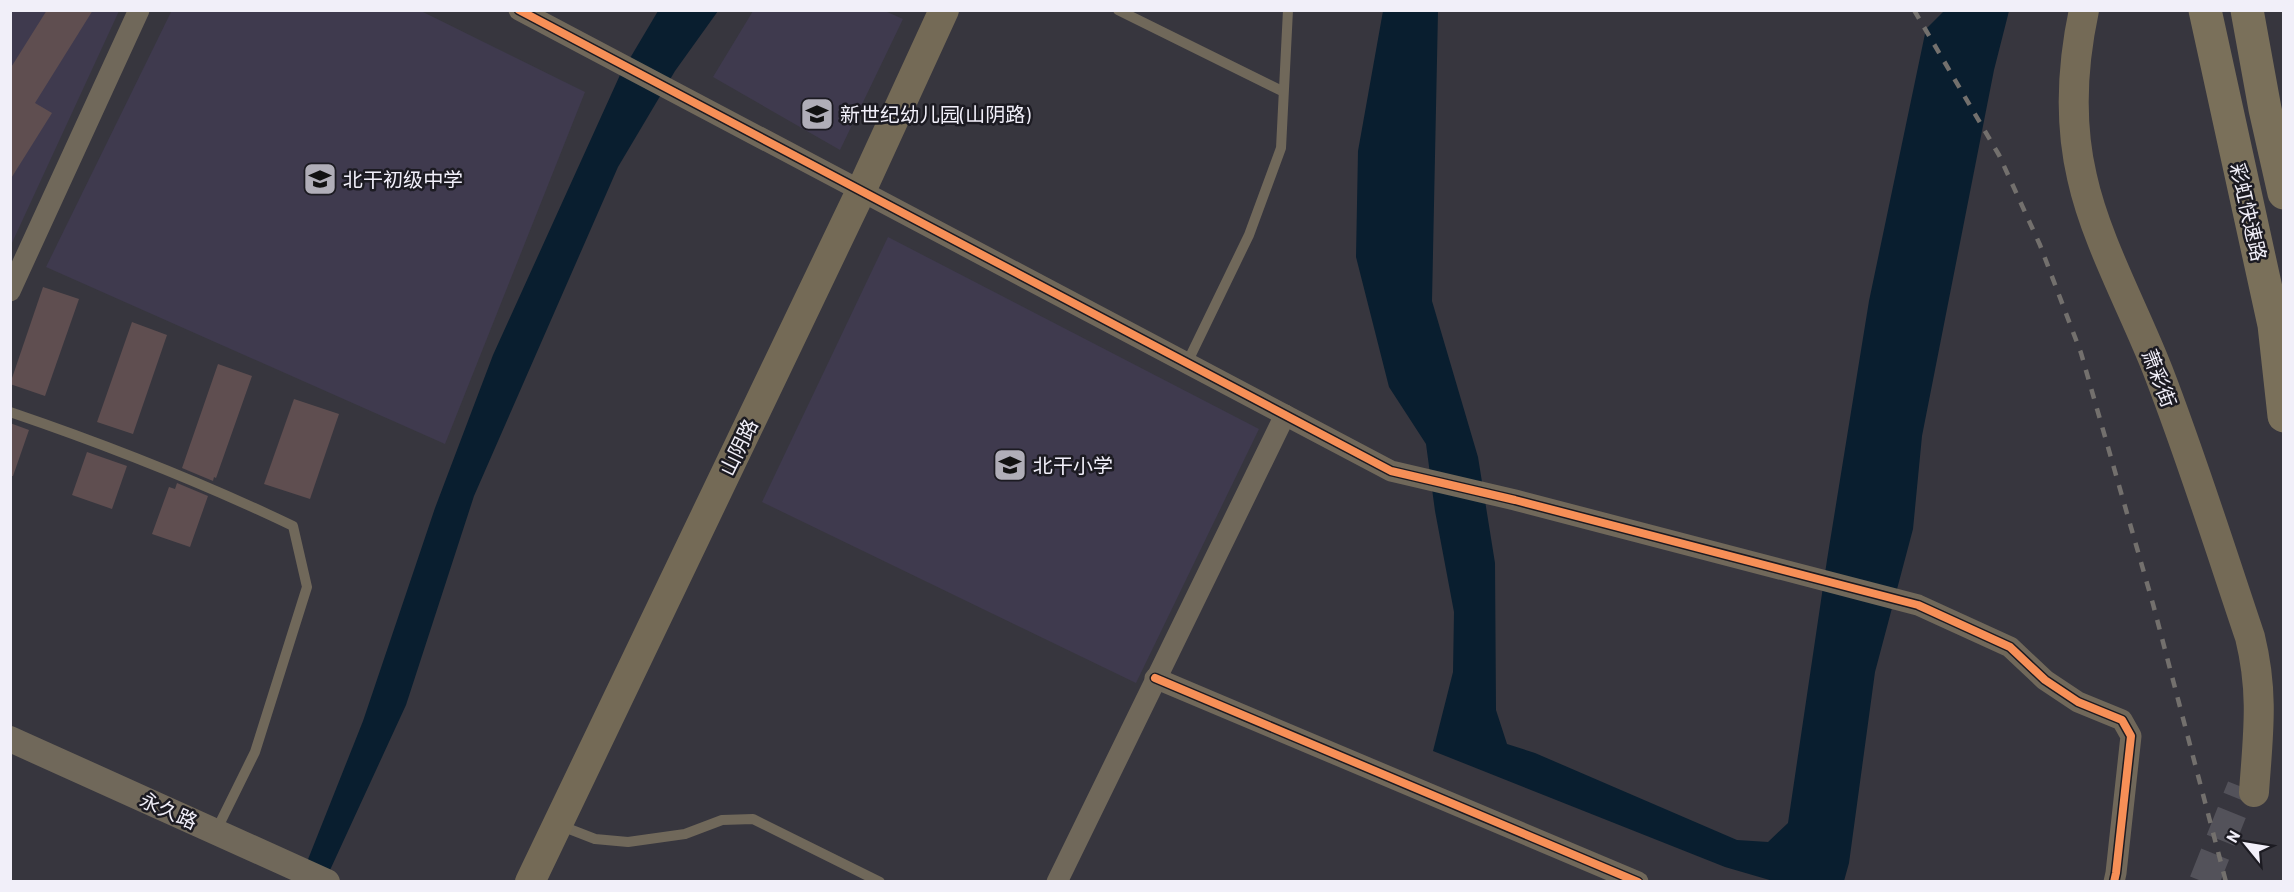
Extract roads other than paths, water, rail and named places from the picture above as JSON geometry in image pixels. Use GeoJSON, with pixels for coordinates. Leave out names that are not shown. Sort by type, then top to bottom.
{"type":"FeatureCollection","features":[{"type":"Feature","properties":{"kind":"highway","name":"彩虹快速路"},"geometry":{"type":"LineString","coordinates":[[2205,10],[2274,325],[2283,416]]}},
{"type":"Feature","properties":{"kind":"highway","name":"彩虹快速路"},"geometry":{"type":"LineString","coordinates":[[2247,10],[2283,193]]}},
{"type":"Feature","properties":{"kind":"main road","name":"山阴路"},"geometry":{"type":"LineString","coordinates":[[530,882],[861,191],[944,10]]}},
{"type":"Feature","properties":{"kind":"main road","name":"萧彩街"},"geometry":{"type":"LineString","coordinates":[[2084,10],[2077,43],[2073,89],[2075,132],[2082,176],[2104,243],[2158,371],[2184,441],[2250,637],[2259,690],[2260,717],[2258,746],[2248,789]]}},
{"type":"Feature","properties":{"kind":"street"},"geometry":{"type":"LineString","coordinates":[[10,291],[139,10]]}},
{"type":"Feature","properties":{"kind":"street"},"geometry":{"type":"LineString","coordinates":[[519,10],[1391,471],[1515,500],[1918,604],[2010,647],[2045,680],[2078,702],[2122,720],[2132,736],[2114,882]]}},
{"type":"Feature","properties":{"kind":"street"},"geometry":{"type":"LineString","coordinates":[[1057,882],[1285,415]]}},
{"type":"Feature","properties":{"kind":"street"},"geometry":{"type":"LineString","coordinates":[[1155,678],[1638,882]]}},
{"type":"Feature","properties":{"kind":"street","name":"永久路"},"geometry":{"type":"LineString","coordinates":[[10,739],[327,882]]}},
{"type":"Feature","properties":{"kind":"lane"},"geometry":{"type":"LineString","coordinates":[[1118,10],[1282,91]]}},
{"type":"Feature","properties":{"kind":"lane"},"geometry":{"type":"LineString","coordinates":[[1187,363],[1249,235],[1281,148],[1282,91],[1288,10]]}},
{"type":"Feature","properties":{"kind":"lane"},"geometry":{"type":"LineString","coordinates":[[10,412],[105,445],[235,499],[292,526],[307,587],[255,752],[216,832]]}},
{"type":"Feature","properties":{"kind":"lane"},"geometry":{"type":"LineString","coordinates":[[557,825],[595,840],[628,842],[685,834],[722,820],[753,819],[880,882]]}},
{"type":"Feature","properties":{"kind":"water"},"geometry":{"type":"Polygon","coordinates":[[[658,11],[718,11],[675,71],[618,167],[474,496],[406,705],[325,881],[299,882],[363,721],[435,508],[493,355],[620,75],[658,11]]]}},
{"type":"Feature","properties":{"kind":"water"},"geometry":{"type":"Polygon","coordinates":[[[1383,11],[1438,11],[1432,301],[1478,457],[1495,563],[1496,710],[1507,744],[1535,753],[1737,840],[1768,842],[1788,823],[1869,301],[1926,29],[1944,11],[2009,11],[1994,70],[1922,436],[1913,529],[1875,672],[1849,863],[1844,881],[1773,881],[1725,867],[1433,751],[1453,672],[1454,612],[1435,511],[1426,444],[1389,387],[1356,257],[1358,151],[1383,11]]]}},
{"type":"Feature","properties":{"kind":"tunnel"},"geometry":{"type":"LineString","coordinates":[[2204,882],[2242,787]]}},
{"type":"Feature","properties":{"kind":"railway"},"geometry":{"type":"LineString","coordinates":[[1914,10],[1999,155],[2040,245],[2081,353],[2153,604],[2226,882]]}},
{"type":"Feature","properties":{"kind":"place","name":"新世纪幼儿园(山阴路)"},"geometry":{"type":"Point","coordinates":[817,114]}},
{"type":"Feature","properties":{"kind":"place","name":"北干初级中学"},"geometry":{"type":"Point","coordinates":[320,179]}},
{"type":"Feature","properties":{"kind":"place","name":"北干小学"},"geometry":{"type":"Point","coordinates":[1010,465]}}]}
